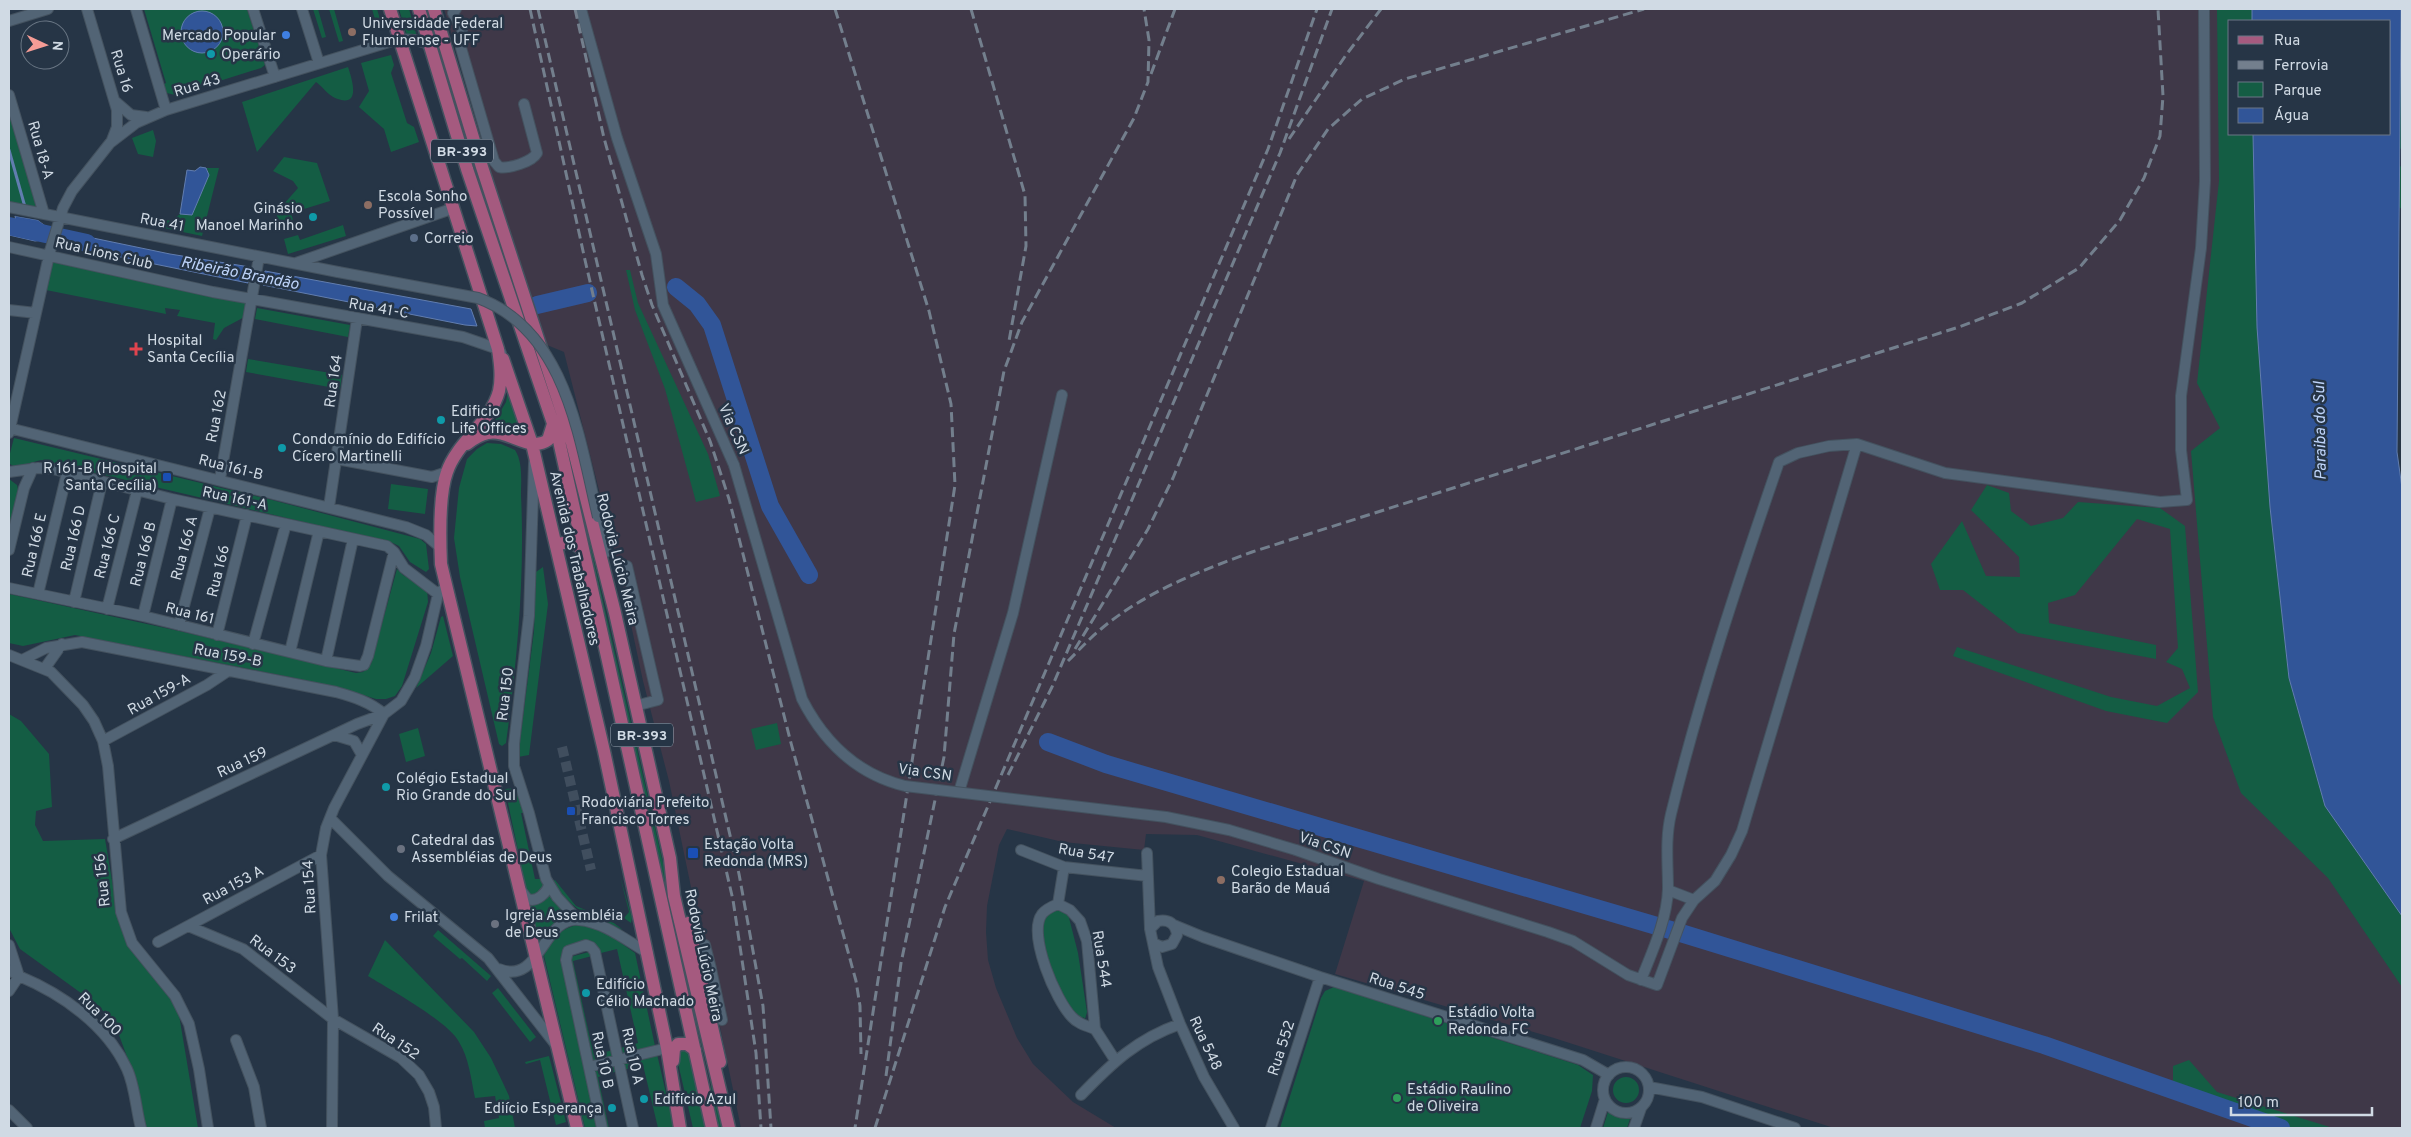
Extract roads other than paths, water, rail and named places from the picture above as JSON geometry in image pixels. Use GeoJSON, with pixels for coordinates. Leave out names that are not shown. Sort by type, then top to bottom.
{"type":"FeatureCollection","features":[{"type":"Feature","properties":{"kind":"main road","name":"Avenida dos Trabalhadores"},"geometry":{"type":"LineString","coordinates":[[390,9],[492,331],[533,450],[604,751],[648,953],[678,1107],[680,1128]]}},
{"type":"Feature","properties":{"kind":"main road","name":"Rodovia Lúcio Meira"},"geometry":{"type":"LineString","coordinates":[[419,9],[467,169],[553,421],[566,467],[582,549],[712,1128]]}},
{"type":"Feature","properties":{"kind":"main road","name":"Rodovia Lúcio Meira"},"geometry":{"type":"LineString","coordinates":[[435,13],[482,168],[536,328],[572,443],[615,613],[670,858],[674,896],[729,1128]]}},
{"type":"Feature","properties":{"kind":"main road"},"geometry":{"type":"LineString","coordinates":[[500,351],[500,376],[497,395],[492,406],[460,448],[447,472],[441,548],[442,591],[519,887],[577,1128]]}},
{"type":"Feature","properties":{"kind":"main road"},"geometry":{"type":"LineString","coordinates":[[460,448],[476,437],[492,432],[508,434],[533,450],[548,440],[553,421]]}},
{"type":"Feature","properties":{"kind":"main road"},"geometry":{"type":"LineString","coordinates":[[556,544],[572,542],[582,549]]}},
{"type":"Feature","properties":{"kind":"main road"},"geometry":{"type":"LineString","coordinates":[[670,858],[706,971],[705,993],[735,1128]]}},
{"type":"Feature","properties":{"kind":"main road"},"geometry":{"type":"LineString","coordinates":[[672,1078],[673,1055],[676,1046],[684,1043],[695,1050]]}},
{"type":"Feature","properties":{"kind":"street"},"geometry":{"type":"LineString","coordinates":[[9,21],[48,9]]}},
{"type":"Feature","properties":{"kind":"street","name":"Rua 16"},"geometry":{"type":"LineString","coordinates":[[87,9],[115,102],[118,122],[110,143]]}},
{"type":"Feature","properties":{"kind":"street"},"geometry":{"type":"LineString","coordinates":[[136,9],[166,110]]}},
{"type":"Feature","properties":{"kind":"street"},"geometry":{"type":"LineString","coordinates":[[253,9],[275,77]]}},
{"type":"Feature","properties":{"kind":"street"},"geometry":{"type":"LineString","coordinates":[[302,9],[319,63]]}},
{"type":"Feature","properties":{"kind":"street","name":"Via CSN"},"geometry":{"type":"LineString","coordinates":[[581,9],[617,138],[654,247],[663,305],[734,465],[794,676],[805,705],[822,732],[845,757],[878,778],[916,788],[1166,817],[1229,830],[1565,938],[1597,955],[1628,975],[1657,986],[1682,918],[1694,900]]}},
{"type":"Feature","properties":{"kind":"street"},"geometry":{"type":"LineString","coordinates":[[1641,980],[1666,910],[1668,890],[1666,859],[1670,817],[1682,770],[1742,567],[1779,462],[1798,453],[1829,446],[1857,444],[1945,473],[2160,502],[2187,500],[2181,450],[2181,396],[2201,248],[2205,180],[2204,9]]}},
{"type":"Feature","properties":{"kind":"street"},"geometry":{"type":"LineString","coordinates":[[435,13],[453,10],[462,27],[461,48],[494,161],[499,167],[504,168],[531,159],[537,153],[524,104]]}},
{"type":"Feature","properties":{"kind":"street"},"geometry":{"type":"LineString","coordinates":[[399,40],[416,40],[429,44]]}},
{"type":"Feature","properties":{"kind":"street","name":"Rua 43"},"geometry":{"type":"LineString","coordinates":[[58,218],[72,191],[110,143],[130,127],[147,117],[399,40]]}},
{"type":"Feature","properties":{"kind":"street","name":"Rua 18-A"},"geometry":{"type":"LineString","coordinates":[[9,95],[44,214]]}},
{"type":"Feature","properties":{"kind":"street"},"geometry":{"type":"LineString","coordinates":[[115,102],[131,115],[147,117]]}},
{"type":"Feature","properties":{"kind":"street","name":"Rua 41"},"geometry":{"type":"LineString","coordinates":[[11,206],[58,218],[259,261],[294,264],[478,298],[498,308],[518,323],[539,345],[557,374],[577,434],[598,517],[615,613]]}},
{"type":"Feature","properties":{"kind":"street"},"geometry":{"type":"LineString","coordinates":[[294,264],[454,208]]}},
{"type":"Feature","properties":{"kind":"street"},"geometry":{"type":"LineString","coordinates":[[9,430],[58,218]]}},
{"type":"Feature","properties":{"kind":"street","name":"Rua Lions Club"},"geometry":{"type":"LineString","coordinates":[[9,247],[49,254],[252,300]]}},
{"type":"Feature","properties":{"kind":"street","name":"Rua 162"},"geometry":{"type":"LineString","coordinates":[[220,479],[259,261]]}},
{"type":"Feature","properties":{"kind":"street","name":"Rua 41-C"},"geometry":{"type":"LineString","coordinates":[[252,300],[454,335],[500,351]]}},
{"type":"Feature","properties":{"kind":"street"},"geometry":{"type":"LineString","coordinates":[[9,310],[36,313]]}},
{"type":"Feature","properties":{"kind":"street","name":"Rua 164"},"geometry":{"type":"LineString","coordinates":[[330,507],[356,319]]}},
{"type":"Feature","properties":{"kind":"street"},"geometry":{"type":"LineString","coordinates":[[959,792],[1013,613],[1062,396]]}},
{"type":"Feature","properties":{"kind":"street","name":"Rua 161-B"},"geometry":{"type":"LineString","coordinates":[[9,430],[220,479],[413,529],[431,538],[441,548]]}},
{"type":"Feature","properties":{"kind":"street"},"geometry":{"type":"LineString","coordinates":[[1668,890],[1694,900],[1715,881],[1731,855],[1742,831],[1857,444]]}},
{"type":"Feature","properties":{"kind":"street","name":"Rua 150"},"geometry":{"type":"LineString","coordinates":[[533,450],[529,616],[514,761],[542,869],[549,885],[578,920]]}},
{"type":"Feature","properties":{"kind":"street"},"geometry":{"type":"LineString","coordinates":[[337,459],[432,477],[447,472]]}},
{"type":"Feature","properties":{"kind":"street"},"geometry":{"type":"LineString","coordinates":[[9,550],[24,488],[33,468]]}},
{"type":"Feature","properties":{"kind":"street","name":"Rua 161-A"},"geometry":{"type":"LineString","coordinates":[[9,473],[33,468],[66,473],[210,508],[387,546],[394,552]]}},
{"type":"Feature","properties":{"kind":"street"},"geometry":{"type":"LineString","coordinates":[[9,473],[19,479],[24,488]]}},
{"type":"Feature","properties":{"kind":"street","name":"Rua 166 E"},"geometry":{"type":"LineString","coordinates":[[38,594],[66,473]]}},
{"type":"Feature","properties":{"kind":"street","name":"Rua 166 D"},"geometry":{"type":"LineString","coordinates":[[74,602],[102,482]]}},
{"type":"Feature","properties":{"kind":"street","name":"Rua 166 C"},"geometry":{"type":"LineString","coordinates":[[107,608],[136,491]]}},
{"type":"Feature","properties":{"kind":"street","name":"Rua 166 B"},"geometry":{"type":"LineString","coordinates":[[143,616],[172,499]]}},
{"type":"Feature","properties":{"kind":"street","name":"Rua 166 A"},"geometry":{"type":"LineString","coordinates":[[179,625],[210,508]]}},
{"type":"Feature","properties":{"kind":"street","name":"Rua 166"},"geometry":{"type":"LineString","coordinates":[[217,634],[247,515]]}},
{"type":"Feature","properties":{"kind":"street"},"geometry":{"type":"LineString","coordinates":[[253,644],[286,524]]}},
{"type":"Feature","properties":{"kind":"street"},"geometry":{"type":"LineString","coordinates":[[290,652],[319,531]]}},
{"type":"Feature","properties":{"kind":"street"},"geometry":{"type":"LineString","coordinates":[[326,660],[353,539]]}},
{"type":"Feature","properties":{"kind":"street"},"geometry":{"type":"LineString","coordinates":[[394,552],[404,568],[442,591]]}},
{"type":"Feature","properties":{"kind":"street","name":"Rua 161"},"geometry":{"type":"LineString","coordinates":[[9,588],[143,616],[253,644],[356,667],[364,665],[368,656],[394,552]]}},
{"type":"Feature","properties":{"kind":"street"},"geometry":{"type":"LineString","coordinates":[[627,566],[658,700],[635,706]]}},
{"type":"Feature","properties":{"kind":"street","name":"Rua 154"},"geometry":{"type":"LineString","coordinates":[[332,1128],[332,1019],[321,855],[330,818],[362,755],[384,714],[401,701],[415,677],[442,591]]}},
{"type":"Feature","properties":{"kind":"street","name":"Rua 159-B"},"geometry":{"type":"LineString","coordinates":[[24,660],[46,648],[82,642],[228,671],[300,683],[350,696],[375,707],[384,714]]}},
{"type":"Feature","properties":{"kind":"street"},"geometry":{"type":"LineString","coordinates":[[45,668],[62,644]]}},
{"type":"Feature","properties":{"kind":"street","name":"Rua 156"},"geometry":{"type":"LineString","coordinates":[[9,655],[45,668],[83,705],[94,721],[103,741],[108,766],[121,912],[132,943],[175,996],[188,1024],[200,1069],[208,1128]]}},
{"type":"Feature","properties":{"kind":"street","name":"Rua 159-A"},"geometry":{"type":"LineString","coordinates":[[103,741],[207,685],[228,671]]}},
{"type":"Feature","properties":{"kind":"street","name":"Rua 159"},"geometry":{"type":"LineString","coordinates":[[113,839],[334,735],[384,714]]}},
{"type":"Feature","properties":{"kind":"street"},"geometry":{"type":"LineString","coordinates":[[334,735],[354,741],[362,755]]}},
{"type":"Feature","properties":{"kind":"street"},"geometry":{"type":"LineString","coordinates":[[330,818],[388,876],[478,949],[499,969],[508,986],[557,1046]]}},
{"type":"Feature","properties":{"kind":"street","name":"Rua 547"},"geometry":{"type":"LineString","coordinates":[[1021,850],[1064,867],[1148,876]]}},
{"type":"Feature","properties":{"kind":"street"},"geometry":{"type":"LineString","coordinates":[[1147,854],[1150,938],[1162,947],[1172,943]]}},
{"type":"Feature","properties":{"kind":"street","name":"Rua 153 A"},"geometry":{"type":"LineString","coordinates":[[158,942],[321,855]]}},
{"type":"Feature","properties":{"kind":"street"},"geometry":{"type":"LineString","coordinates":[[1064,867],[1058,904],[1045,911],[1040,919],[1041,951],[1047,975],[1065,1009],[1073,1018],[1095,1029]]}},
{"type":"Feature","properties":{"kind":"street"},"geometry":{"type":"LineString","coordinates":[[519,887],[528,898],[533,899],[544,894],[549,885]]}},
{"type":"Feature","properties":{"kind":"street"},"geometry":{"type":"LineString","coordinates":[[1150,902],[1156,913],[1169,922],[1176,930],[1172,943],[1158,967]]}},
{"type":"Feature","properties":{"kind":"street","name":"Rua 544"},"geometry":{"type":"LineString","coordinates":[[1058,904],[1070,910],[1080,921],[1087,941],[1095,1029],[1115,1060]]}},
{"type":"Feature","properties":{"kind":"street"},"geometry":{"type":"LineString","coordinates":[[499,969],[510,973],[518,972],[535,957],[558,928],[568,922],[578,920],[606,928],[648,953]]}},
{"type":"Feature","properties":{"kind":"street"},"geometry":{"type":"LineString","coordinates":[[1150,929],[1154,923],[1169,922]]}},
{"type":"Feature","properties":{"kind":"street","name":"Rua 545"},"geometry":{"type":"LineString","coordinates":[[1169,922],[1203,938],[1583,1060],[1609,1075]]}},
{"type":"Feature","properties":{"kind":"street","name":"Rua 153"},"geometry":{"type":"LineString","coordinates":[[188,926],[243,949],[332,1019]]}},
{"type":"Feature","properties":{"kind":"street","name":"Rua 545"},"geometry":{"type":"LineString","coordinates":[[1172,943],[1203,938]]}},
{"type":"Feature","properties":{"kind":"street","name":"Rua 548"},"geometry":{"type":"LineString","coordinates":[[1153,942],[1158,967],[1180,1024],[1204,1077],[1234,1128]]}},
{"type":"Feature","properties":{"kind":"street"},"geometry":{"type":"LineString","coordinates":[[9,945],[19,976],[9,991]]}},
{"type":"Feature","properties":{"kind":"street"},"geometry":{"type":"LineString","coordinates":[[705,945],[706,971],[722,1020]]}},
{"type":"Feature","properties":{"kind":"street","name":"Rua 10 A"},"geometry":{"type":"LineString","coordinates":[[578,947],[588,946],[595,952],[634,1128]]}},
{"type":"Feature","properties":{"kind":"street","name":"Rua 10 B"},"geometry":{"type":"LineString","coordinates":[[578,947],[568,951],[566,960],[602,1128]]}},
{"type":"Feature","properties":{"kind":"street","name":"Rua 100"},"geometry":{"type":"LineString","coordinates":[[9,970],[60,996],[106,1037],[127,1069],[140,1128]]}},
{"type":"Feature","properties":{"kind":"street","name":"Rua 552"},"geometry":{"type":"LineString","coordinates":[[1271,1128],[1320,977]]}},
{"type":"Feature","properties":{"kind":"street","name":"Rua 152"},"geometry":{"type":"LineString","coordinates":[[332,1019],[386,1048],[413,1069],[430,1092],[436,1128]]}},
{"type":"Feature","properties":{"kind":"street"},"geometry":{"type":"LineString","coordinates":[[1081,1095],[1115,1060],[1148,1037],[1180,1024]]}},
{"type":"Feature","properties":{"kind":"street"},"geometry":{"type":"LineString","coordinates":[[236,1040],[254,1086],[260,1128]]}},
{"type":"Feature","properties":{"kind":"street"},"geometry":{"type":"LineString","coordinates":[[589,1067],[667,1048]]}},
{"type":"Feature","properties":{"kind":"street"},"geometry":{"type":"LineString","coordinates":[[1634,1128],[1641,1108],[1649,1095],[1649,1087],[1643,1074],[1630,1067],[1616,1070],[1609,1075],[1604,1087],[1609,1105],[1621,1113],[1628,1113],[1641,1108]]}},
{"type":"Feature","properties":{"kind":"street"},"geometry":{"type":"LineString","coordinates":[[1649,1087],[1702,1096],[1795,1128]]}},
{"type":"Feature","properties":{"kind":"street"},"geometry":{"type":"LineString","coordinates":[[1596,1128],[1606,1099]]}},
{"type":"Feature","properties":{"kind":"street"},"geometry":{"type":"LineString","coordinates":[[678,1107],[687,1128]]}},
{"type":"Feature","properties":{"kind":"street"},"geometry":{"type":"LineString","coordinates":[[9,1110],[27,1128]]}},
{"type":"Feature","properties":{"kind":"water","name":"Paraiba do Sul"},"geometry":{"type":"Polygon","coordinates":[[[2252,9],[2401,9],[2397,452],[2402,488],[2402,916],[2325,806],[2289,678],[2270,507],[2257,327],[2253,135],[2391,135],[2391,20],[2252,20],[2252,9]]]}},
{"type":"Feature","properties":{"kind":"water"},"geometry":{"type":"Polygon","coordinates":[[[202,11],[217,17],[223,32],[217,47],[202,53],[187,47],[181,32],[187,17],[202,11]]]}},
{"type":"Feature","properties":{"kind":"water"},"geometry":{"type":"Polygon","coordinates":[[[200,167],[206,168],[209,175],[192,215],[180,214],[187,170],[195,171],[200,167]]]}},
{"type":"Feature","properties":{"kind":"water"},"geometry":{"type":"Polygon","coordinates":[[[15,216],[38,220],[46,226],[43,240],[35,241],[9,235],[9,220],[16,221],[15,216]]]}},
{"type":"Feature","properties":{"kind":"water"},"geometry":{"type":"Polygon","coordinates":[[[64,232],[170,254],[250,267],[248,283],[61,245],[64,232]]]}},
{"type":"Feature","properties":{"kind":"water"},"geometry":{"type":"Polygon","coordinates":[[[265,271],[471,309],[477,326],[263,285],[265,271]]]}},
{"type":"Feature","properties":{"kind":"waterway"},"geometry":{"type":"LineString","coordinates":[[9,150],[25,207]]}},
{"type":"Feature","properties":{"kind":"waterway","name":"Ribeirão Brandão"},"geometry":{"type":"LineString","coordinates":[[9,226],[87,243]]}},
{"type":"Feature","properties":{"kind":"waterway"},"geometry":{"type":"LineString","coordinates":[[676,287],[697,304],[712,325],[770,506],[809,575]]}},
{"type":"Feature","properties":{"kind":"waterway","name":"Ribeirão Brandão"},"geometry":{"type":"LineString","coordinates":[[537,305],[588,293]]}},
{"type":"Feature","properties":{"kind":"waterway"},"geometry":{"type":"LineString","coordinates":[[1048,742],[1106,764],[1684,934],[2044,1045],[2281,1128]]}},
{"type":"Feature","properties":{"kind":"tunnel"},"geometry":{"type":"LineString","coordinates":[[562,747],[591,870]]}},
{"type":"Feature","properties":{"kind":"railway"},"geometry":{"type":"LineString","coordinates":[[530,9],[585,260],[733,900],[756,1053],[761,1128]]}},
{"type":"Feature","properties":{"kind":"railway"},"geometry":{"type":"LineString","coordinates":[[538,9],[739,874],[763,1006],[771,1128]]}},
{"type":"Feature","properties":{"kind":"railway"},"geometry":{"type":"LineString","coordinates":[[575,9],[604,138],[642,275],[652,305],[710,441],[729,499],[791,743],[856,981],[860,1006],[861,1054]]}},
{"type":"Feature","properties":{"kind":"railway"},"geometry":{"type":"LineString","coordinates":[[835,9],[929,311],[951,404],[955,485],[855,1128]]}},
{"type":"Feature","properties":{"kind":"railway"},"geometry":{"type":"LineString","coordinates":[[971,9],[1025,195],[1026,246],[1009,341]]}},
{"type":"Feature","properties":{"kind":"railway"},"geometry":{"type":"LineString","coordinates":[[886,1076],[901,963],[944,757],[954,634],[1004,371],[1022,322],[1134,118],[1148,82],[1149,40],[1144,9]]}},
{"type":"Feature","properties":{"kind":"railway"},"geometry":{"type":"LineString","coordinates":[[1151,74],[1175,9]]}},
{"type":"Feature","properties":{"kind":"railway"},"geometry":{"type":"LineString","coordinates":[[875,1128],[945,907],[1268,149],[1317,9]]}},
{"type":"Feature","properties":{"kind":"railway"},"geometry":{"type":"LineString","coordinates":[[1008,775],[1052,687],[1280,153],[1332,9]]}},
{"type":"Feature","properties":{"kind":"railway"},"geometry":{"type":"LineString","coordinates":[[1289,139],[1346,55],[1381,9]]}},
{"type":"Feature","properties":{"kind":"railway"},"geometry":{"type":"LineString","coordinates":[[1075,649],[1148,529],[1173,478],[1297,175],[1328,129],[1362,99],[1405,79],[1644,9]]}},
{"type":"Feature","properties":{"kind":"railway"},"geometry":{"type":"LineString","coordinates":[[1068,661],[1101,629],[1136,604],[1154,593],[1232,559],[1959,327],[2022,303],[2079,268],[2120,220],[2144,178],[2160,136],[2163,96],[2158,9]]}},
{"type":"Feature","properties":{"kind":"place","name":"Universidade Federal Fluminense - UFF"},"geometry":{"type":"Point","coordinates":[352,32]}},
{"type":"Feature","properties":{"kind":"place","name":"Mercado Popular"},"geometry":{"type":"Point","coordinates":[286,35]}},
{"type":"Feature","properties":{"kind":"place","name":"Operário"},"geometry":{"type":"Point","coordinates":[211,54]}},
{"type":"Feature","properties":{"kind":"place","name":"Escola Sonho Possível"},"geometry":{"type":"Point","coordinates":[368,205]}},
{"type":"Feature","properties":{"kind":"place","name":"Ginásio Manoel Marinho"},"geometry":{"type":"Point","coordinates":[313,217]}},
{"type":"Feature","properties":{"kind":"place","name":"Correio"},"geometry":{"type":"Point","coordinates":[414,238]}},
{"type":"Feature","properties":{"kind":"place","name":"Hospital Santa Cecília"},"geometry":{"type":"Point","coordinates":[136,349]}},
{"type":"Feature","properties":{"kind":"place","name":"Edificio Life Offices"},"geometry":{"type":"Point","coordinates":[441,420]}},
{"type":"Feature","properties":{"kind":"place","name":"Condomínio do Edifício Cícero Martinelli"},"geometry":{"type":"Point","coordinates":[282,448]}},
{"type":"Feature","properties":{"kind":"place","name":"R 161-B (Hospital Santa Cecília)"},"geometry":{"type":"Point","coordinates":[167,477]}},
{"type":"Feature","properties":{"kind":"place","name":"Colégio Estadual Rio Grande do Sul"},"geometry":{"type":"Point","coordinates":[386,787]}},
{"type":"Feature","properties":{"kind":"place","name":"Rodoviária Prefeito Francisco Torres"},"geometry":{"type":"Point","coordinates":[571,811]}},
{"type":"Feature","properties":{"kind":"place","name":"Catedral das Assembléias de Deus"},"geometry":{"type":"Point","coordinates":[401,849]}},
{"type":"Feature","properties":{"kind":"place","name":"Estação Volta Redonda (MRS)"},"geometry":{"type":"Point","coordinates":[693,853]}},
{"type":"Feature","properties":{"kind":"place","name":"Colegio Estadual Barão de Mauá"},"geometry":{"type":"Point","coordinates":[1221,880]}},
{"type":"Feature","properties":{"kind":"place","name":"Frilat"},"geometry":{"type":"Point","coordinates":[394,917]}},
{"type":"Feature","properties":{"kind":"place","name":"Igreja Assembléia de Deus"},"geometry":{"type":"Point","coordinates":[495,924]}},
{"type":"Feature","properties":{"kind":"place","name":"Edifício Célio Machado"},"geometry":{"type":"Point","coordinates":[586,993]}},
{"type":"Feature","properties":{"kind":"place","name":"Estádio Volta Redonda FC"},"geometry":{"type":"Point","coordinates":[1438,1021]}},
{"type":"Feature","properties":{"kind":"place","name":"Estádio Raulino de Oliveira"},"geometry":{"type":"Point","coordinates":[1397,1098]}},
{"type":"Feature","properties":{"kind":"place","name":"Edifício Azul"},"geometry":{"type":"Point","coordinates":[644,1099]}},
{"type":"Feature","properties":{"kind":"place","name":"Ediício Esperança"},"geometry":{"type":"Point","coordinates":[612,1108]}}]}
